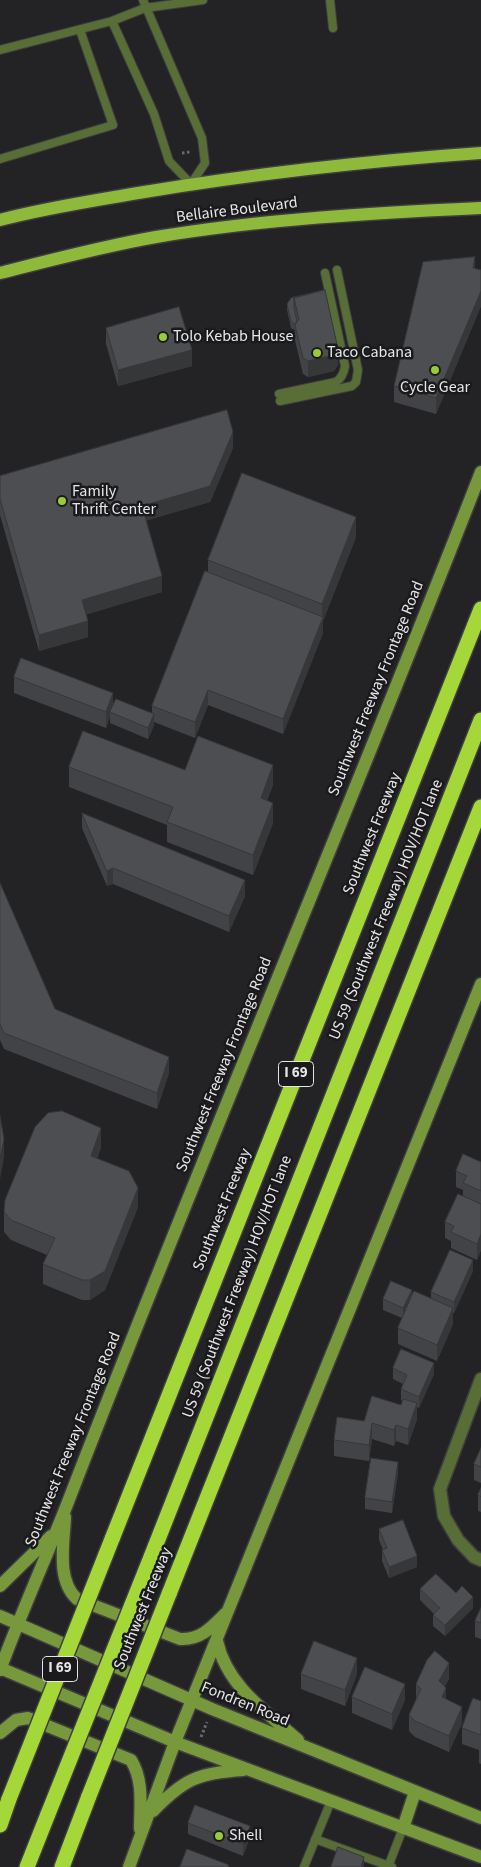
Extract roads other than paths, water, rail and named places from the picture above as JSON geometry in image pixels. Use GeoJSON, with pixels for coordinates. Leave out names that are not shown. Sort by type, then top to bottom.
{"type":"FeatureCollection","features":[{"type":"Feature","properties":{"kind":"highway","name":"Southwest Freeway"},"geometry":{"type":"LineString","coordinates":[[0,1825],[481,609]]}},
{"type":"Feature","properties":{"kind":"highway","name":"US 59 (Southwest Freeway) HOV/HOT lane"},"geometry":{"type":"LineString","coordinates":[[27,1867],[481,720]]}},
{"type":"Feature","properties":{"kind":"highway","name":"Southwest Freeway"},"geometry":{"type":"LineString","coordinates":[[62,1867],[481,807]]}},
{"type":"Feature","properties":{"kind":"main road","name":"Bellaire Boulevard"},"geometry":{"type":"LineString","coordinates":[[0,220],[33,211],[191,184],[370,161],[481,153]]}},
{"type":"Feature","properties":{"kind":"main road","name":"Bellaire Boulevard"},"geometry":{"type":"LineString","coordinates":[[0,273],[155,237],[247,225],[397,211],[481,208]]}},
{"type":"Feature","properties":{"kind":"main road","name":"Southwest Freeway Frontage Road"},"geometry":{"type":"LineString","coordinates":[[0,1668],[481,472]]}},
{"type":"Feature","properties":{"kind":"main road"},"geometry":{"type":"LineString","coordinates":[[129,1867],[175,1742],[232,1607],[481,984]]}},
{"type":"Feature","properties":{"kind":"main road"},"geometry":{"type":"LineString","coordinates":[[65,1509],[63,1561],[70,1592],[77,1599],[180,1638],[191,1639],[208,1631],[232,1607]]}},
{"type":"Feature","properties":{"kind":"main road"},"geometry":{"type":"LineString","coordinates":[[0,1586],[56,1530]]}},
{"type":"Feature","properties":{"kind":"main road","name":"Fondren Road"},"geometry":{"type":"LineString","coordinates":[[0,1616],[192,1700],[481,1818]]}},
{"type":"Feature","properties":{"kind":"main road"},"geometry":{"type":"LineString","coordinates":[[217,1641],[221,1658],[236,1684],[305,1747]]}},
{"type":"Feature","properties":{"kind":"main road"},"geometry":{"type":"LineString","coordinates":[[0,1668],[175,1742],[481,1857]]}},
{"type":"Feature","properties":{"kind":"main road"},"geometry":{"type":"LineString","coordinates":[[0,1733],[16,1720],[28,1718],[131,1760],[137,1770],[140,1783],[140,1840]]}},
{"type":"Feature","properties":{"kind":"main road"},"geometry":{"type":"LineString","coordinates":[[149,1814],[170,1793],[200,1775],[248,1770]]}},
{"type":"Feature","properties":{"kind":"main road"},"geometry":{"type":"LineString","coordinates":[[403,1828],[415,1792]]}},
{"type":"Feature","properties":{"kind":"street"},"geometry":{"type":"LineString","coordinates":[[481,1379],[440,1489],[444,1516],[458,1540],[474,1557],[481,1560]]}},
{"type":"Feature","properties":{"kind":"lane"},"geometry":{"type":"LineString","coordinates":[[0,50],[112,21],[144,4],[202,0]]}},
{"type":"Feature","properties":{"kind":"lane"},"geometry":{"type":"LineString","coordinates":[[330,0],[333,28]]}},
{"type":"Feature","properties":{"kind":"lane"},"geometry":{"type":"LineString","coordinates":[[112,21],[154,114],[169,161],[191,184],[205,163],[202,138],[144,4]]}},
{"type":"Feature","properties":{"kind":"lane"},"geometry":{"type":"LineString","coordinates":[[0,159],[113,125],[80,30]]}},
{"type":"Feature","properties":{"kind":"lane"},"geometry":{"type":"LineString","coordinates":[[325,273],[345,366],[344,372],[336,382],[280,398],[352,386],[356,382],[358,370],[337,270]]}},
{"type":"Feature","properties":{"kind":"lane"},"geometry":{"type":"LineString","coordinates":[[304,1867],[331,1801]]}},
{"type":"Feature","properties":{"kind":"lane"},"geometry":{"type":"LineString","coordinates":[[316,1839],[370,1863],[389,1867],[403,1828]]}},
{"type":"Feature","properties":{"kind":"place","name":"Tolo Kebab House"},"geometry":{"type":"Point","coordinates":[163,337]}},
{"type":"Feature","properties":{"kind":"place","name":"Taco Cabana"},"geometry":{"type":"Point","coordinates":[317,353]}},
{"type":"Feature","properties":{"kind":"place","name":"Cycle Gear"},"geometry":{"type":"Point","coordinates":[435,370]}},
{"type":"Feature","properties":{"kind":"place","name":"Family Thrift Center"},"geometry":{"type":"Point","coordinates":[62,501]}},
{"type":"Feature","properties":{"kind":"place","name":"Shell"},"geometry":{"type":"Point","coordinates":[219,1836]}}]}
